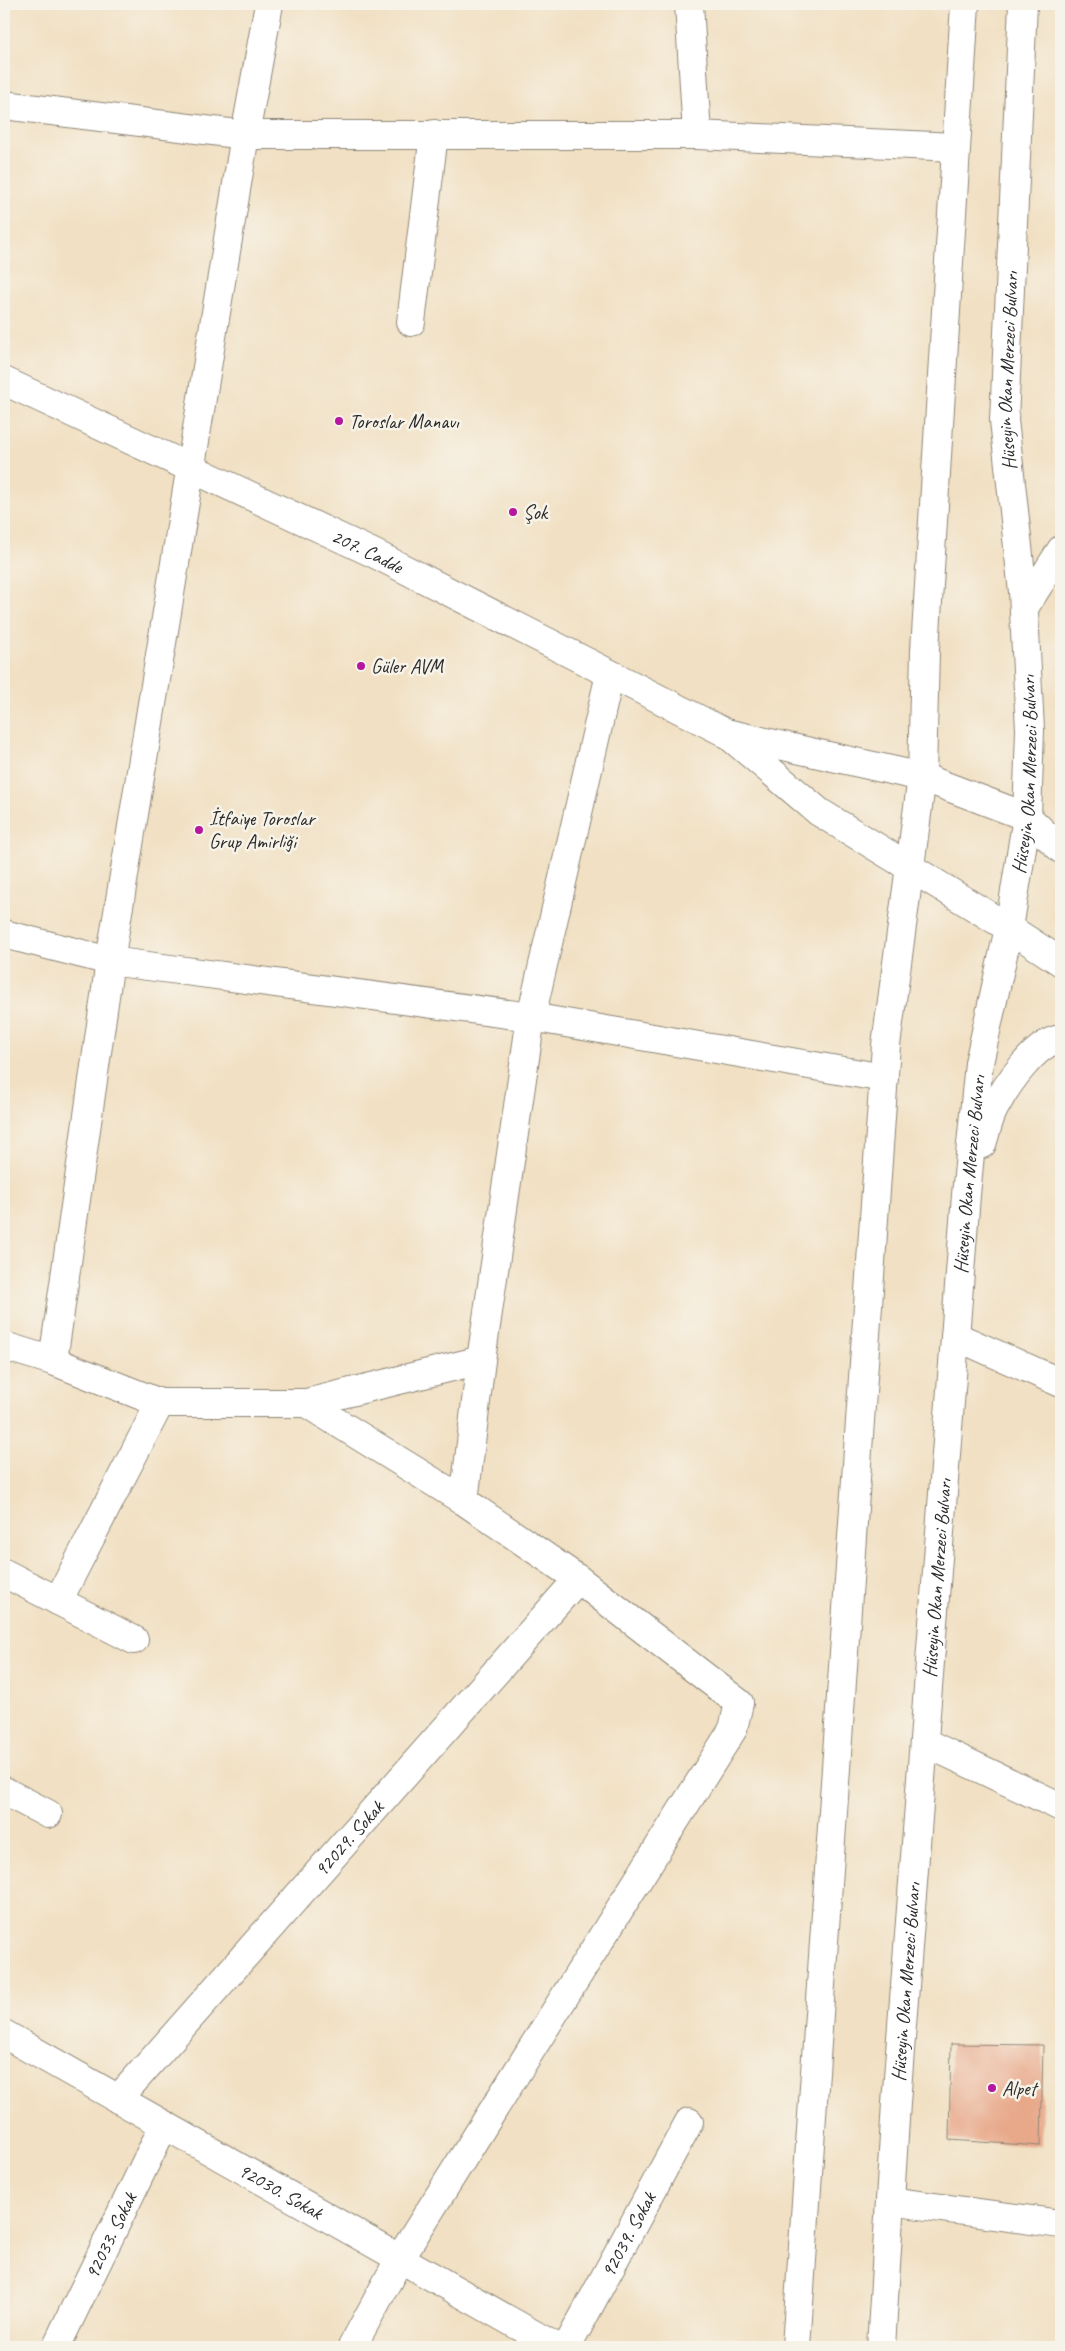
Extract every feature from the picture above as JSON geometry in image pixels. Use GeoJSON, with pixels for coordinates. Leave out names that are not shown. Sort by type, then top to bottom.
{"type":"FeatureCollection","features":[{"type":"Feature","properties":{"kind":"street"},"geometry":{"type":"LineString","coordinates":[[53,1361],[110,961],[245,135],[269,4]]}},
{"type":"Feature","properties":{"kind":"street"},"geometry":{"type":"LineString","coordinates":[[689,4],[697,135]]}},
{"type":"Feature","properties":{"kind":"street"},"geometry":{"type":"LineString","coordinates":[[796,2347],[886,1045],[922,777],[925,650],[965,4]]}},
{"type":"Feature","properties":{"kind":"street","name":"Hüseyin Okan Merzeci Bulvarı"},"geometry":{"type":"LineString","coordinates":[[881,2347],[890,2201],[966,1195],[979,1063],[1009,928],[1027,817],[1030,730],[1024,608],[1004,420],[1023,4]]}},
{"type":"Feature","properties":{"kind":"street"},"geometry":{"type":"LineString","coordinates":[[4,105],[245,135],[697,135],[955,147]]}},
{"type":"Feature","properties":{"kind":"street"},"geometry":{"type":"LineString","coordinates":[[411,322],[434,134]]}},
{"type":"Feature","properties":{"kind":"street","name":"207. Cadde"},"geometry":{"type":"LineString","coordinates":[[4,381],[375,554],[726,733]]}},
{"type":"Feature","properties":{"kind":"street"},"geometry":{"type":"LineString","coordinates":[[1024,608],[1061,550]]}},
{"type":"Feature","properties":{"kind":"street"},"geometry":{"type":"LineString","coordinates":[[464,1501],[481,1360],[531,1017],[610,674]]}},
{"type":"Feature","properties":{"kind":"street"},"geometry":{"type":"LineString","coordinates":[[726,733],[922,777],[1027,817],[1061,848]]}},
{"type":"Feature","properties":{"kind":"street"},"geometry":{"type":"LineString","coordinates":[[726,733],[819,812],[1009,928],[1061,962]]}},
{"type":"Feature","properties":{"kind":"street"},"geometry":{"type":"LineString","coordinates":[[4,934],[110,961],[531,1017],[884,1078]]}},
{"type":"Feature","properties":{"kind":"street"},"geometry":{"type":"LineString","coordinates":[[966,1195],[994,1108],[1022,1066],[1054,1040],[1061,1039]]}},
{"type":"Feature","properties":{"kind":"street"},"geometry":{"type":"LineString","coordinates":[[956,1336],[1061,1383]]}},
{"type":"Feature","properties":{"kind":"street"},"geometry":{"type":"LineString","coordinates":[[4,1346],[53,1361],[160,1403],[306,1403],[481,1360]]}},
{"type":"Feature","properties":{"kind":"street"},"geometry":{"type":"LineString","coordinates":[[58,1601],[160,1403]]}},
{"type":"Feature","properties":{"kind":"street"},"geometry":{"type":"LineString","coordinates":[[306,1403],[464,1501],[578,1579],[739,1703],[734,1729],[400,2258],[352,2347]]}},
{"type":"Feature","properties":{"kind":"street"},"geometry":{"type":"LineString","coordinates":[[4,1573],[134,1640]]}},
{"type":"Feature","properties":{"kind":"street","name":"92029. Sokak"},"geometry":{"type":"LineString","coordinates":[[118,2099],[578,1579]]}},
{"type":"Feature","properties":{"kind":"street"},"geometry":{"type":"LineString","coordinates":[[924,1742],[1061,1807]]}},
{"type":"Feature","properties":{"kind":"street"},"geometry":{"type":"LineString","coordinates":[[4,1791],[48,1814]]}},
{"type":"Feature","properties":{"kind":"street","name":"92030. Sokak"},"geometry":{"type":"LineString","coordinates":[[4,2034],[556,2347]]}},
{"type":"Feature","properties":{"kind":"street","name":"92039. Sokak"},"geometry":{"type":"LineString","coordinates":[[567,2347],[689,2122]]}},
{"type":"Feature","properties":{"kind":"street","name":"92033. Sokak"},"geometry":{"type":"LineString","coordinates":[[56,2347],[164,2125]]}},
{"type":"Feature","properties":{"kind":"street"},"geometry":{"type":"LineString","coordinates":[[890,2201],[1061,2224]]}},
{"type":"Feature","properties":{"kind":"building"},"geometry":{"type":"Polygon","coordinates":[[[951,2044],[1043,2045],[1041,2146],[949,2140],[951,2044]]]}},
{"type":"Feature","properties":{"kind":"place","name":"Toroslar Manavı"},"geometry":{"type":"Point","coordinates":[339,421]}},
{"type":"Feature","properties":{"kind":"place","name":"Şok"},"geometry":{"type":"Point","coordinates":[513,512]}},
{"type":"Feature","properties":{"kind":"place","name":"Güler AVM"},"geometry":{"type":"Point","coordinates":[361,666]}},
{"type":"Feature","properties":{"kind":"place","name":"İtfaiye Toroslar Grup Amirliği"},"geometry":{"type":"Point","coordinates":[199,830]}},
{"type":"Feature","properties":{"kind":"place","name":"Alpet"},"geometry":{"type":"Point","coordinates":[992,2088]}}]}
